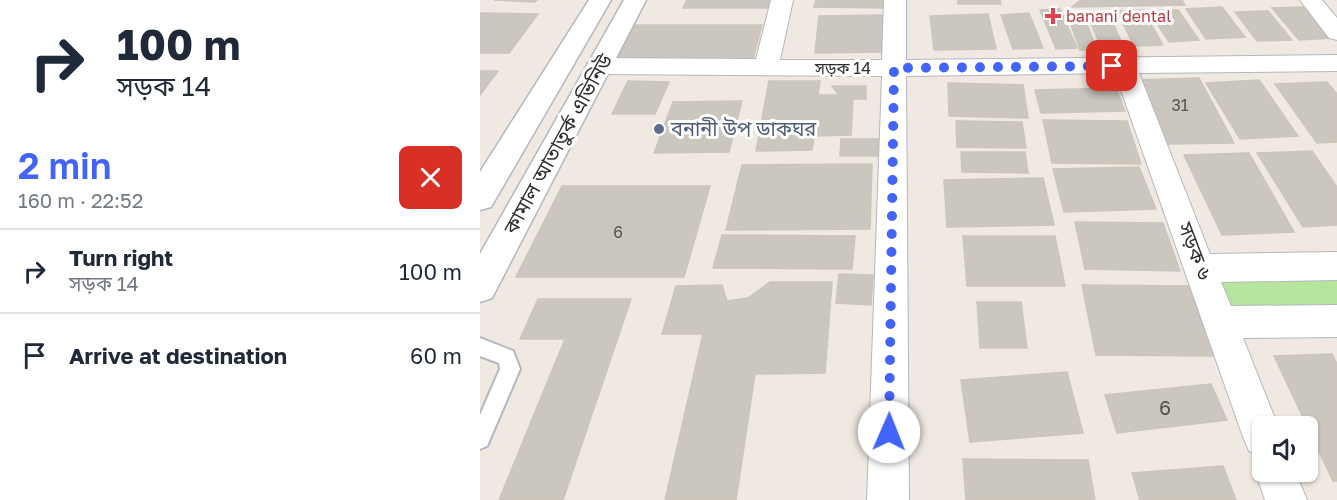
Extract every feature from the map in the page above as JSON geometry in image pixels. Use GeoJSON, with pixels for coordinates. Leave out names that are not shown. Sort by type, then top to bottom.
{"type":"FeatureCollection","features":[{"type":"Feature","properties":{"kind":"main road","name":"কামাল আতাতুর্ক এভিনিউ"},"geometry":{"type":"LineString","coordinates":[[480,198],[600,0]]}},
{"type":"Feature","properties":{"kind":"main road","name":"কামাল আতাতুর্ক এভিনিউ"},"geometry":{"type":"LineString","coordinates":[[480,287],[635,0]]}},
{"type":"Feature","properties":{"kind":"street"},"geometry":{"type":"LineString","coordinates":[[766,68],[782,0]]}},
{"type":"Feature","properties":{"kind":"street"},"geometry":{"type":"LineString","coordinates":[[888,500],[895,0]]}},
{"type":"Feature","properties":{"kind":"street"},"geometry":{"type":"LineString","coordinates":[[1311,0],[1337,33]]}},
{"type":"Feature","properties":{"kind":"street","name":"সড়ক 14"},"geometry":{"type":"LineString","coordinates":[[601,66],[894,68],[1337,63]]}},
{"type":"Feature","properties":{"kind":"street","name":"সড়ক ৬"},"geometry":{"type":"LineString","coordinates":[[1124,66],[1256,416]]}},
{"type":"Feature","properties":{"kind":"street"},"geometry":{"type":"LineString","coordinates":[[1201,268],[1337,266]]}},
{"type":"Feature","properties":{"kind":"street"},"geometry":{"type":"LineString","coordinates":[[1222,322],[1337,321]]}},
{"type":"Feature","properties":{"kind":"street"},"geometry":{"type":"LineString","coordinates":[[1279,482],[1286,500]]}},
{"type":"Feature","properties":{"kind":"lane"},"geometry":{"type":"LineString","coordinates":[[480,347],[506,357],[510,369],[480,439]]}},
{"type":"Feature","properties":{"kind":"green space"},"geometry":{"type":"Polygon","coordinates":[[[1337,266],[1337,321],[1222,322],[1201,268],[1337,266]]]}},
{"type":"Feature","properties":{"kind":"building"},"geometry":{"type":"Polygon","coordinates":[[[494,0],[537,0],[535,2],[494,0]]]}},
{"type":"Feature","properties":{"kind":"building"},"geometry":{"type":"Polygon","coordinates":[[[687,0],[772,0],[770,8],[683,8],[687,0]]]}},
{"type":"Feature","properties":{"kind":"building"},"geometry":{"type":"Polygon","coordinates":[[[816,0],[886,0],[885,8],[814,7],[816,0]]]}},
{"type":"Feature","properties":{"kind":"building"},"geometry":{"type":"Polygon","coordinates":[[[958,0],[1000,0],[1001,4],[958,4],[958,0]]]}},
{"type":"Feature","properties":{"kind":"building"},"geometry":{"type":"Polygon","coordinates":[[[1081,0],[1182,0],[1185,5],[1072,7],[1081,0]]]}},
{"type":"Feature","properties":{"kind":"building"},"geometry":{"type":"Polygon","coordinates":[[[1222,7],[1245,37],[1206,39],[1186,9],[1222,7]]]}},
{"type":"Feature","properties":{"kind":"building"},"geometry":{"type":"Polygon","coordinates":[[[1303,7],[1331,38],[1299,40],[1272,8],[1303,7]]]}},
{"type":"Feature","properties":{"kind":"building"},"geometry":{"type":"Polygon","coordinates":[[[1060,9],[1077,48],[1056,49],[1040,10],[1060,9]]]}},
{"type":"Feature","properties":{"kind":"building"},"geometry":{"type":"Polygon","coordinates":[[[1143,10],[1163,45],[1134,46],[1117,11],[1143,10]]]}},
{"type":"Feature","properties":{"kind":"building"},"geometry":{"type":"Polygon","coordinates":[[[1178,10],[1199,40],[1169,42],[1149,11],[1178,10]]]}},
{"type":"Feature","properties":{"kind":"building"},"geometry":{"type":"Polygon","coordinates":[[[1268,11],[1292,40],[1257,41],[1235,12],[1268,11]]]}},
{"type":"Feature","properties":{"kind":"building"},"geometry":{"type":"Polygon","coordinates":[[[480,13],[538,14],[509,53],[480,53],[480,13]]]}},
{"type":"Feature","properties":{"kind":"building"},"geometry":{"type":"Polygon","coordinates":[[[1029,13],[1043,48],[1013,49],[1001,15],[1029,13]]]}},
{"type":"Feature","properties":{"kind":"building"},"geometry":{"type":"Polygon","coordinates":[[[988,14],[996,49],[934,50],[930,16],[988,14]]]}},
{"type":"Feature","properties":{"kind":"building"},"geometry":{"type":"Polygon","coordinates":[[[1067,14],[1083,14],[1097,50],[1080,50],[1067,14]]]}},
{"type":"Feature","properties":{"kind":"building"},"geometry":{"type":"Polygon","coordinates":[[[1109,14],[1125,50],[1103,51],[1087,15],[1109,14]]]}},
{"type":"Feature","properties":{"kind":"building"},"geometry":{"type":"Polygon","coordinates":[[[883,15],[883,52],[815,53],[819,16],[883,15]]]}},
{"type":"Feature","properties":{"kind":"building"},"geometry":{"type":"Polygon","coordinates":[[[629,25],[762,25],[753,59],[611,60],[629,25]]]}},
{"type":"Feature","properties":{"kind":"building"},"geometry":{"type":"Polygon","coordinates":[[[480,71],[498,71],[480,95],[480,71]]]}},
{"type":"Feature","properties":{"kind":"building"},"geometry":{"type":"Polygon","coordinates":[[[1199,78],[1234,143],[1165,144],[1137,80],[1199,78]]]}},
{"type":"Feature","properties":{"kind":"building"},"geometry":{"type":"Polygon","coordinates":[[[1259,80],[1298,136],[1240,139],[1206,83],[1259,80]]]}},
{"type":"Feature","properties":{"kind":"building"},"geometry":{"type":"Polygon","coordinates":[[[628,81],[669,82],[655,114],[612,114],[628,81]]]}},
{"type":"Feature","properties":{"kind":"building"},"geometry":{"type":"Polygon","coordinates":[[[769,81],[820,81],[818,95],[839,95],[832,86],[866,86],[866,99],[853,99],[851,135],[814,136],[812,150],[756,151],[769,81]]]}},
{"type":"Feature","properties":{"kind":"building"},"geometry":{"type":"Polygon","coordinates":[[[1327,82],[1337,94],[1337,142],[1317,143],[1275,84],[1327,82]]]}},
{"type":"Feature","properties":{"kind":"building"},"geometry":{"type":"Polygon","coordinates":[[[948,83],[1023,85],[1028,118],[949,116],[948,83]]]}},
{"type":"Feature","properties":{"kind":"building"},"geometry":{"type":"Polygon","coordinates":[[[1116,88],[1125,111],[1041,113],[1035,90],[1116,88]]]}},
{"type":"Feature","properties":{"kind":"building"},"geometry":{"type":"Polygon","coordinates":[[[742,101],[729,152],[654,153],[673,102],[742,101]]]}},
{"type":"Feature","properties":{"kind":"building"},"geometry":{"type":"Polygon","coordinates":[[[1043,120],[1127,121],[1141,164],[1052,163],[1043,120]]]}},
{"type":"Feature","properties":{"kind":"building"},"geometry":{"type":"Polygon","coordinates":[[[956,121],[1022,122],[1026,148],[957,147],[956,121]]]}},
{"type":"Feature","properties":{"kind":"building"},"geometry":{"type":"Polygon","coordinates":[[[841,139],[884,139],[884,156],[840,156],[841,139]]]}},
{"type":"Feature","properties":{"kind":"building"},"geometry":{"type":"Polygon","coordinates":[[[1312,151],[1337,187],[1337,225],[1303,227],[1257,153],[1312,151]]]}},
{"type":"Feature","properties":{"kind":"building"},"geometry":{"type":"Polygon","coordinates":[[[961,152],[1025,152],[1028,173],[962,172],[961,152]]]}},
{"type":"Feature","properties":{"kind":"building"},"geometry":{"type":"Polygon","coordinates":[[[1249,153],[1294,232],[1222,235],[1184,155],[1249,153]]]}},
{"type":"Feature","properties":{"kind":"building"},"geometry":{"type":"Polygon","coordinates":[[[872,164],[870,229],[726,230],[742,165],[872,164]]]}},
{"type":"Feature","properties":{"kind":"building"},"geometry":{"type":"Polygon","coordinates":[[[1139,167],[1156,209],[1064,212],[1053,169],[1139,167]]]}},
{"type":"Feature","properties":{"kind":"building"},"geometry":{"type":"Polygon","coordinates":[[[1043,178],[1054,225],[947,227],[944,180],[1043,178]]]}},
{"type":"Feature","properties":{"kind":"building"},"geometry":{"type":"Polygon","coordinates":[[[562,186],[710,186],[684,277],[516,277],[562,186]]]}},
{"type":"Feature","properties":{"kind":"building"},"geometry":{"type":"Polygon","coordinates":[[[1075,222],[1163,223],[1180,271],[1085,269],[1075,222]]]}},
{"type":"Feature","properties":{"kind":"building"},"geometry":{"type":"Polygon","coordinates":[[[722,235],[855,236],[852,269],[713,268],[722,235]]]}},
{"type":"Feature","properties":{"kind":"building"},"geometry":{"type":"Polygon","coordinates":[[[963,236],[1055,236],[1065,286],[967,286],[963,236]]]}},
{"type":"Feature","properties":{"kind":"building"},"geometry":{"type":"Polygon","coordinates":[[[839,274],[873,275],[871,305],[836,303],[839,274]]]}},
{"type":"Feature","properties":{"kind":"building"},"geometry":{"type":"Polygon","coordinates":[[[770,282],[832,282],[825,373],[755,374],[736,500],[665,500],[703,334],[662,334],[676,286],[722,285],[727,301],[748,298],[770,282]]]}},
{"type":"Feature","properties":{"kind":"building"},"geometry":{"type":"Polygon","coordinates":[[[1082,285],[1190,286],[1214,356],[1096,355],[1082,285]]]}},
{"type":"Feature","properties":{"kind":"building"},"geometry":{"type":"Polygon","coordinates":[[[538,299],[631,299],[563,500],[499,500],[565,339],[520,339],[538,299]]]}},
{"type":"Feature","properties":{"kind":"building"},"geometry":{"type":"Polygon","coordinates":[[[977,302],[1021,302],[1027,348],[980,348],[977,302]]]}},
{"type":"Feature","properties":{"kind":"building"},"geometry":{"type":"Polygon","coordinates":[[[1332,354],[1337,364],[1337,481],[1333,481],[1318,449],[1318,416],[1302,416],[1274,356],[1332,354]]]}},
{"type":"Feature","properties":{"kind":"building"},"geometry":{"type":"Polygon","coordinates":[[[1067,372],[1083,433],[970,442],[961,380],[1067,372]]]}},
{"type":"Feature","properties":{"kind":"building"},"geometry":{"type":"Polygon","coordinates":[[[1211,384],[1227,420],[1117,433],[1105,395],[1211,384]]]}},
{"type":"Feature","properties":{"kind":"building"},"geometry":{"type":"Polygon","coordinates":[[[963,459],[1088,460],[1095,500],[966,500],[963,459]]]}},
{"type":"Feature","properties":{"kind":"building"},"geometry":{"type":"Polygon","coordinates":[[[1223,466],[1236,500],[1140,500],[1132,473],[1223,466]]]}},
{"type":"Feature","properties":{"kind":"place","name":"banani dental"},"geometry":{"type":"Point","coordinates":[1053,16]}},
{"type":"Feature","properties":{"kind":"place","name":"বনানী উপ ডাকঘর"},"geometry":{"type":"Point","coordinates":[659,129]}},
{"type":"Feature","properties":{"kind":"route"},"geometry":{"type":"LineString","coordinates":[[889,432],[894,68],[1112,66]]}}]}
